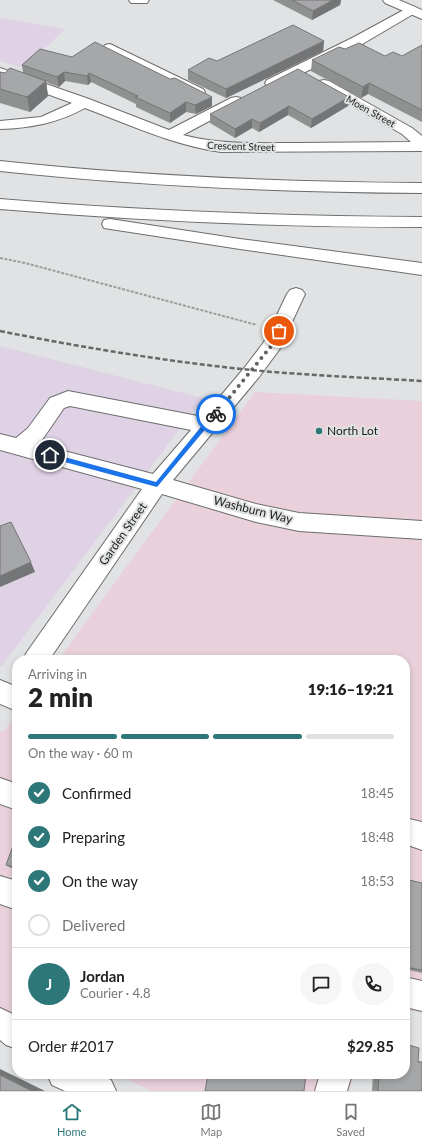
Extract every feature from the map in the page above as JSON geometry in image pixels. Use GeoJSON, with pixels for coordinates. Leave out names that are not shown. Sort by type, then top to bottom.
{"type":"FeatureCollection","features":[{"type":"Feature","properties":{"kind":"main road"},"geometry":{"type":"LineString","coordinates":[[135,0],[143,0]]}},
{"type":"Feature","properties":{"kind":"main road"},"geometry":{"type":"LineString","coordinates":[[392,1],[416,13]]}},
{"type":"Feature","properties":{"kind":"main road"},"geometry":{"type":"LineString","coordinates":[[260,89],[416,13]]}},
{"type":"Feature","properties":{"kind":"main road"},"geometry":{"type":"LineString","coordinates":[[110,48],[226,106]]}},
{"type":"Feature","properties":{"kind":"main road","name":"Moen Street"},"geometry":{"type":"LineString","coordinates":[[297,70],[407,131],[422,145]]}},
{"type":"Feature","properties":{"kind":"main road","name":"Crescent Street"},"geometry":{"type":"LineString","coordinates":[[0,72],[84,102],[170,136],[200,144],[228,148],[422,145]]}},
{"type":"Feature","properties":{"kind":"main road"},"geometry":{"type":"LineString","coordinates":[[170,136],[247,96]]}},
{"type":"Feature","properties":{"kind":"main road"},"geometry":{"type":"LineString","coordinates":[[0,125],[38,123],[70,111],[84,102]]}},
{"type":"Feature","properties":{"kind":"main road"},"geometry":{"type":"LineString","coordinates":[[0,166],[169,181],[270,186],[422,188]]}},
{"type":"Feature","properties":{"kind":"main road"},"geometry":{"type":"LineString","coordinates":[[0,204],[281,222],[422,222]]}},
{"type":"Feature","properties":{"kind":"main road"},"geometry":{"type":"LineString","coordinates":[[20,206],[129,228],[422,269]]}},
{"type":"Feature","properties":{"kind":"main road","name":"Garden Street"},"geometry":{"type":"LineString","coordinates":[[38,655],[157,484],[272,345],[296,294]]}},
{"type":"Feature","properties":{"kind":"main road"},"geometry":{"type":"LineString","coordinates":[[20,447],[35,434],[57,403],[68,398],[206,425]]}},
{"type":"Feature","properties":{"kind":"main road","name":"Washburn Way"},"geometry":{"type":"LineString","coordinates":[[0,442],[157,484],[256,513],[299,522],[422,530]]}},
{"type":"Feature","properties":{"kind":"main road"},"geometry":{"type":"LineString","coordinates":[[0,791],[12,795]]}},
{"type":"Feature","properties":{"kind":"main road"},"geometry":{"type":"LineString","coordinates":[[410,832],[422,836]]}},
{"type":"Feature","properties":{"kind":"main road"},"geometry":{"type":"LineString","coordinates":[[0,890],[12,894]]}},
{"type":"Feature","properties":{"kind":"main road"},"geometry":{"type":"LineString","coordinates":[[410,993],[422,996]]}},
{"type":"Feature","properties":{"kind":"main road"},"geometry":{"type":"LineString","coordinates":[[0,1023],[12,1030]]}},
{"type":"Feature","properties":{"kind":"main road"},"geometry":{"type":"LineString","coordinates":[[74,1079],[100,1091]]}},
{"type":"Feature","properties":{"kind":"main road"},"geometry":{"type":"LineString","coordinates":[[331,1091],[335,1079]]}},
{"type":"Feature","properties":{"kind":"path"},"geometry":{"type":"LineString","coordinates":[[0,258],[25,263],[279,331]]}},
{"type":"Feature","properties":{"kind":"shaded area"},"geometry":{"type":"Polygon","coordinates":[[[0,18],[65,29],[24,68],[0,61],[0,18]]]}},
{"type":"Feature","properties":{"kind":"shaded area"},"geometry":{"type":"Polygon","coordinates":[[[0,346],[203,398],[2,666],[0,665],[0,346]]]}},
{"type":"Feature","properties":{"kind":"shaded area"},"geometry":{"type":"Polygon","coordinates":[[[255,392],[422,401],[422,1013],[410,1010],[410,655],[62,655],[255,392]]]}},
{"type":"Feature","properties":{"kind":"shaded area"},"geometry":{"type":"Polygon","coordinates":[[[12,720],[12,1024],[0,1018],[0,731],[3,732],[12,720]]]}},
{"type":"Feature","properties":{"kind":"shaded area"},"geometry":{"type":"Polygon","coordinates":[[[127,1079],[352,1079],[350,1091],[152,1091],[127,1079]]]}},
{"type":"Feature","properties":{"kind":"building"},"geometry":{"type":"Polygon","coordinates":[[[292,0],[333,0],[313,11],[292,0]]]}},
{"type":"Feature","properties":{"kind":"building"},"geometry":{"type":"Polygon","coordinates":[[[293,25],[324,41],[226,89],[188,70],[209,58],[217,61],[293,25]]]}},
{"type":"Feature","properties":{"kind":"building"},"geometry":{"type":"Polygon","coordinates":[[[95,42],[170,79],[175,78],[212,97],[195,105],[186,102],[170,113],[89,73],[87,76],[64,72],[57,77],[22,65],[40,49],[72,57],[95,42]]]}},
{"type":"Feature","properties":{"kind":"building"},"geometry":{"type":"Polygon","coordinates":[[[359,43],[385,56],[393,52],[402,56],[422,45],[422,110],[369,83],[363,87],[312,60],[339,47],[345,49],[359,43]]]}},
{"type":"Feature","properties":{"kind":"building"},"geometry":{"type":"Polygon","coordinates":[[[10,68],[46,81],[27,97],[0,89],[0,72],[5,73],[10,68]]]}},
{"type":"Feature","properties":{"kind":"building"},"geometry":{"type":"Polygon","coordinates":[[[298,69],[349,97],[312,119],[289,106],[260,123],[252,119],[235,129],[210,114],[298,69]]]}},
{"type":"Feature","properties":{"kind":"building"},"geometry":{"type":"Polygon","coordinates":[[[11,522],[31,562],[0,576],[0,526],[11,522]]]}},
{"type":"Feature","properties":{"kind":"building"},"geometry":{"type":"Polygon","coordinates":[[[12,849],[12,867],[6,865],[12,849]]]}},
{"type":"Feature","properties":{"kind":"building"},"geometry":{"type":"Polygon","coordinates":[[[410,880],[422,883],[422,970],[410,968],[410,880]]]}},
{"type":"Feature","properties":{"kind":"building"},"geometry":{"type":"Polygon","coordinates":[[[410,1045],[419,1048],[418,1062],[422,1062],[422,1091],[378,1091],[379,1079],[410,1079],[410,1045]]]}},
{"type":"Feature","properties":{"kind":"building"},"geometry":{"type":"Polygon","coordinates":[[[0,1075],[32,1091],[0,1091],[0,1075]]]}},
{"type":"Feature","properties":{"kind":"building"},"geometry":{"type":"Polygon","coordinates":[[[207,1079],[305,1079],[304,1091],[205,1091],[207,1079]]]}},
{"type":"Feature","properties":{"kind":"railway"},"geometry":{"type":"LineString","coordinates":[[0,331],[102,350],[205,365],[292,373],[422,381]]}},
{"type":"Feature","properties":{"kind":"way so far"},"geometry":{"type":"LineString","coordinates":[[216,414],[252,372],[272,345],[279,331]]}},
{"type":"Feature","properties":{"kind":"place","name":"North Lot"},"geometry":{"type":"Point","coordinates":[319,431]}},
{"type":"Feature","properties":{"kind":"route"},"geometry":{"type":"LineString","coordinates":[[50,455],[157,484],[216,414]]}}]}
